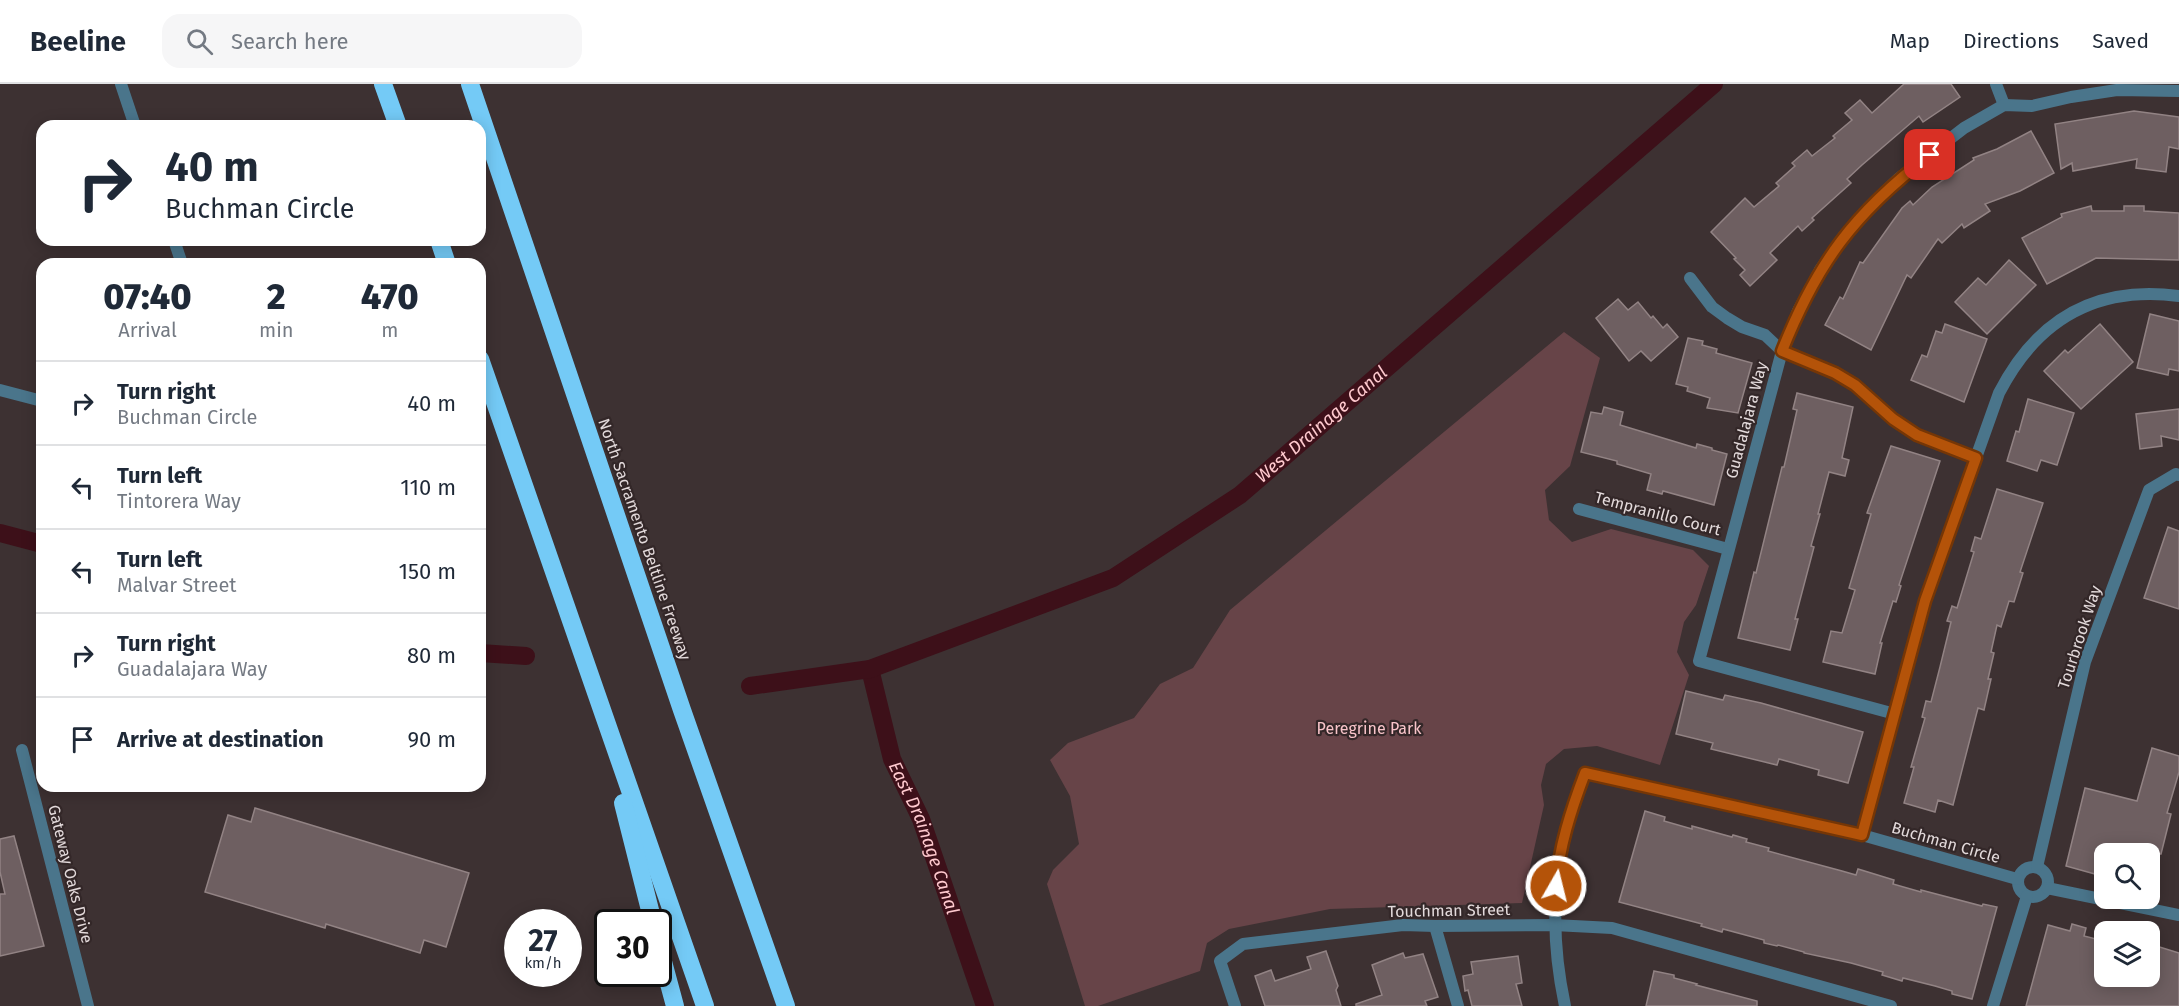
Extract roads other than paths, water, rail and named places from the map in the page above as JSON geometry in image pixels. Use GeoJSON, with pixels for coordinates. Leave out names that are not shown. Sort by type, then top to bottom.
{"type":"FeatureCollection","features":[{"type":"Feature","properties":{"kind":"highway"},"geometry":{"type":"LineString","coordinates":[[383,84],[396,120]]}},
{"type":"Feature","properties":{"kind":"highway","name":"North Sacramento Beltline Freeway"},"geometry":{"type":"LineString","coordinates":[[470,84],[482,120]]}},
{"type":"Feature","properties":{"kind":"highway","name":"North Sacramento Beltline Freeway"},"geometry":{"type":"LineString","coordinates":[[486,131],[682,710],[786,1006]]}},
{"type":"Feature","properties":{"kind":"highway"},"geometry":{"type":"LineString","coordinates":[[486,375],[705,1006]]}},
{"type":"Feature","properties":{"kind":"highway"},"geometry":{"type":"LineString","coordinates":[[592,682],[650,909]]}},
{"type":"Feature","properties":{"kind":"highway"},"geometry":{"type":"LineString","coordinates":[[670,987],[675,1006]]}},
{"type":"Feature","properties":{"kind":"street"},"geometry":{"type":"LineString","coordinates":[[121,84],[133,120]]}},
{"type":"Feature","properties":{"kind":"street"},"geometry":{"type":"LineString","coordinates":[[1996,84],[2004,105],[2032,106],[2117,90],[2179,89]]}},
{"type":"Feature","properties":{"kind":"street","name":"Guadalajara Way"},"geometry":{"type":"LineString","coordinates":[[1895,714],[1698,661],[1782,351],[1798,310],[1820,270],[1843,237],[1898,179],[1964,128],[2004,105]]}},
{"type":"Feature","properties":{"kind":"street"},"geometry":{"type":"LineString","coordinates":[[1690,278],[1712,307],[1742,327],[1765,335],[1782,351],[1835,373],[1855,385],[1893,419],[1917,435],[1976,458]]}},
{"type":"Feature","properties":{"kind":"street"},"geometry":{"type":"LineString","coordinates":[[1862,835],[1925,601],[1999,393],[2012,368],[2030,345],[2046,330],[2090,304],[2134,294],[2179,296]]}},
{"type":"Feature","properties":{"kind":"street"},"geometry":{"type":"LineString","coordinates":[[0,390],[36,399]]}},
{"type":"Feature","properties":{"kind":"street","name":"Tourbrook Way"},"geometry":{"type":"LineString","coordinates":[[2037,867],[2085,662],[2149,490],[2176,474],[2179,475]]}},
{"type":"Feature","properties":{"kind":"street","name":"Tempranillo Court"},"geometry":{"type":"LineString","coordinates":[[1579,509],[1728,549]]}},
{"type":"Feature","properties":{"kind":"street","name":"Gateway Oaks Drive"},"geometry":{"type":"LineString","coordinates":[[22,750],[88,1006]]}},
{"type":"Feature","properties":{"kind":"street","name":"Buchman Circle"},"geometry":{"type":"LineString","coordinates":[[1554,925],[1556,882],[1562,845],[1571,808],[1585,773],[1862,835],[2017,879]]}},
{"type":"Feature","properties":{"kind":"street"},"geometry":{"type":"LineString","coordinates":[[2037,867],[2046,873],[2047,888],[2036,897],[2027,896],[2020,891],[2017,879],[2021,871],[2026,868],[2037,867]]}},
{"type":"Feature","properties":{"kind":"street"},"geometry":{"type":"LineString","coordinates":[[2047,888],[2179,915]]}},
{"type":"Feature","properties":{"kind":"street"},"geometry":{"type":"LineString","coordinates":[[1993,1006],[2027,896]]}},
{"type":"Feature","properties":{"kind":"street","name":"Touchman Street"},"geometry":{"type":"LineString","coordinates":[[1235,1006],[1220,961],[1243,944],[1310,934],[1403,925],[1554,925],[1612,928],[1891,1006]]}},
{"type":"Feature","properties":{"kind":"street"},"geometry":{"type":"LineString","coordinates":[[1554,925],[1558,976],[1565,1006]]}},
{"type":"Feature","properties":{"kind":"street"},"geometry":{"type":"LineString","coordinates":[[1435,926],[1458,1006]]}},
{"type":"Feature","properties":{"kind":"waterway","name":"West Drainage Canal"},"geometry":{"type":"LineString","coordinates":[[750,686],[870,669],[1113,578],[1240,495],[1714,84]]}},
{"type":"Feature","properties":{"kind":"waterway"},"geometry":{"type":"LineString","coordinates":[[0,533],[36,542]]}},
{"type":"Feature","properties":{"kind":"waterway"},"geometry":{"type":"LineString","coordinates":[[486,653],[526,656]]}},
{"type":"Feature","properties":{"kind":"waterway","name":"East Drainage Canal"},"geometry":{"type":"LineString","coordinates":[[870,669],[892,759],[921,819],[985,1006]]}},
{"type":"Feature","properties":{"kind":"park label","name":"Peregrine Park"},"geometry":{"type":"Point","coordinates":[1369,728]}}]}
